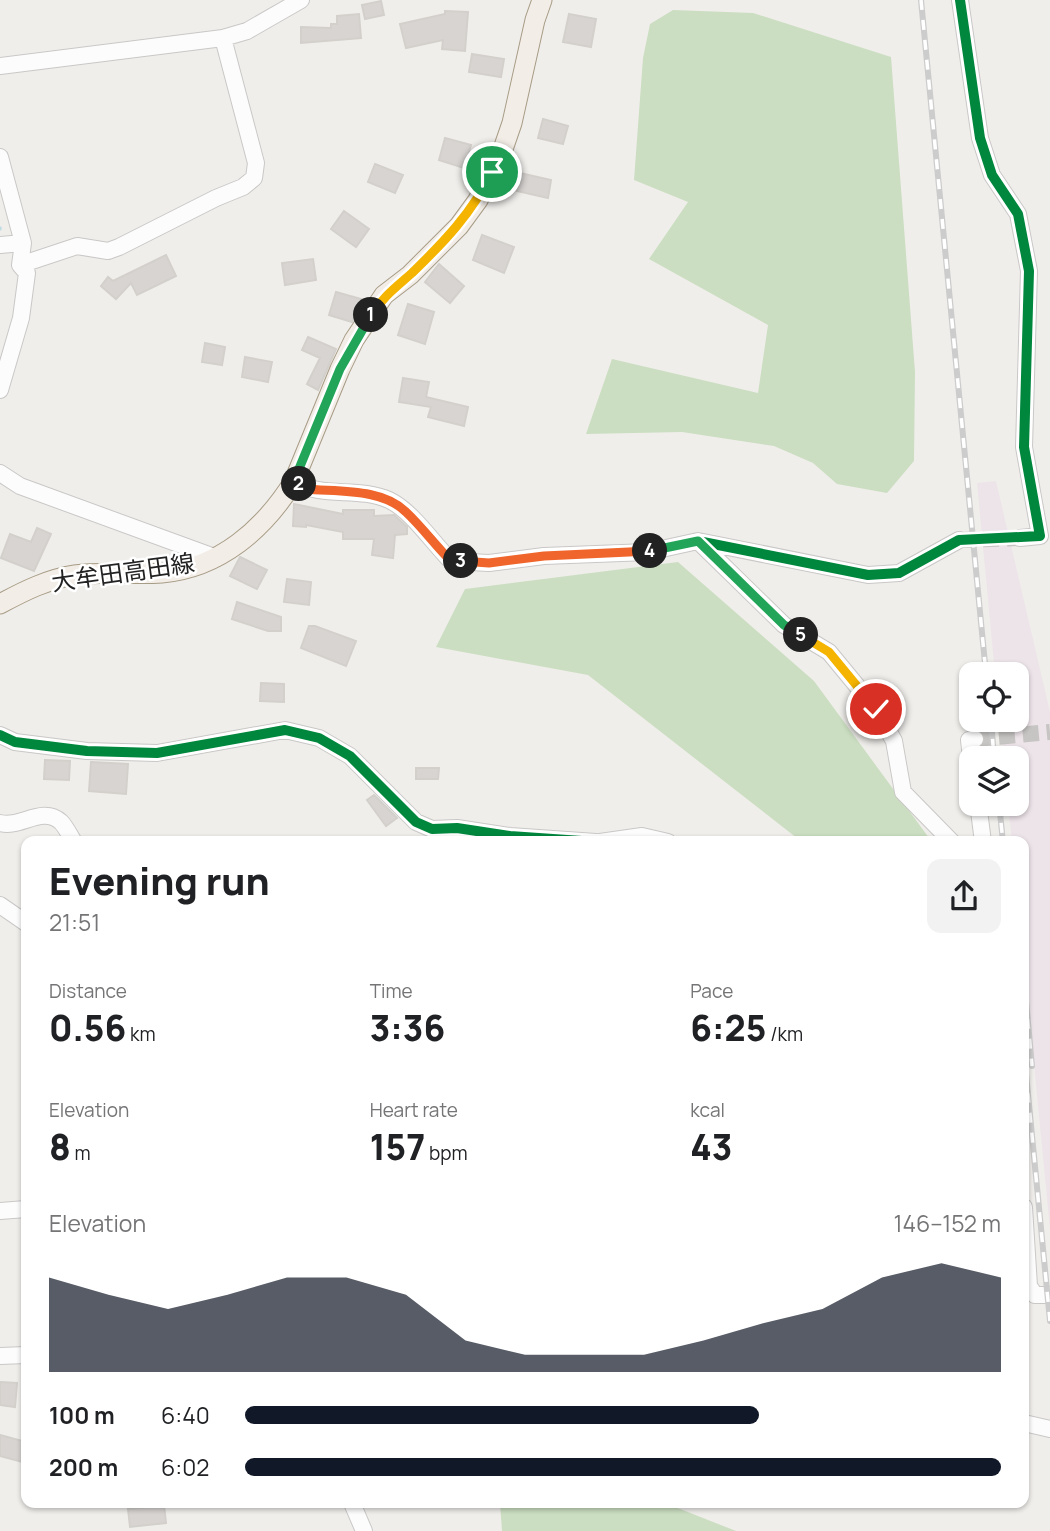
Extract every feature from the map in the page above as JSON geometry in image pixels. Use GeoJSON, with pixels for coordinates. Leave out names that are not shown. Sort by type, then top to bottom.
{"type":"FeatureCollection","features":[{"type":"Feature","properties":{"kind":"main road","name":"大牟田高田線"},"geometry":{"type":"LineString","coordinates":[[0,604],[48,581],[76,575],[163,572],[217,558],[238,545],[282,500],[294,481],[340,369],[369,317],[384,295],[410,275],[459,226],[478,200],[502,152],[512,123],[541,0]]}},
{"type":"Feature","properties":{"kind":"street"},"geometry":{"type":"LineString","coordinates":[[270,0],[273,17]]}},
{"type":"Feature","properties":{"kind":"street"},"geometry":{"type":"LineString","coordinates":[[0,66],[223,38],[247,31],[300,0]]}},
{"type":"Feature","properties":{"kind":"street"},"geometry":{"type":"LineString","coordinates":[[960,0],[980,138],[992,175],[1018,214],[1029,271],[1024,447],[1040,536],[1020,538]]}},
{"type":"Feature","properties":{"kind":"street"},"geometry":{"type":"LineString","coordinates":[[20,265],[77,246],[108,251],[119,247],[243,187],[254,178],[256,163],[223,38]]}},
{"type":"Feature","properties":{"kind":"street"},"geometry":{"type":"LineString","coordinates":[[0,157],[23,243],[20,265],[27,273],[21,318],[0,390]]}},
{"type":"Feature","properties":{"kind":"street"},"geometry":{"type":"LineString","coordinates":[[0,245],[23,243]]}},
{"type":"Feature","properties":{"kind":"street"},"geometry":{"type":"LineString","coordinates":[[0,472],[20,486],[217,558]]}},
{"type":"Feature","properties":{"kind":"street"},"geometry":{"type":"LineString","coordinates":[[294,481],[306,489],[362,493],[388,499],[405,511],[451,561],[489,563],[544,556],[648,552],[698,541],[868,575],[898,573],[959,540]]}},
{"type":"Feature","properties":{"kind":"street"},"geometry":{"type":"LineString","coordinates":[[698,541],[784,625],[829,652],[876,709],[894,741],[903,792],[946,836]]}},
{"type":"Feature","properties":{"kind":"street"},"geometry":{"type":"LineString","coordinates":[[0,735],[15,742],[87,751],[157,753],[285,730],[319,737],[350,756],[416,822],[432,829],[457,828],[510,836]]}},
{"type":"Feature","properties":{"kind":"street"},"geometry":{"type":"LineString","coordinates":[[970,746],[969,740],[975,739]]}},
{"type":"Feature","properties":{"kind":"street"},"geometry":{"type":"LineString","coordinates":[[0,823],[6,825],[41,815],[61,822],[70,836]]}},
{"type":"Feature","properties":{"kind":"street"},"geometry":{"type":"LineString","coordinates":[[980,816],[982,836]]}},
{"type":"Feature","properties":{"kind":"street"},"geometry":{"type":"LineString","coordinates":[[0,905],[21,920]]}},
{"type":"Feature","properties":{"kind":"street"},"geometry":{"type":"LineString","coordinates":[[0,916],[21,930]]}},
{"type":"Feature","properties":{"kind":"street"},"geometry":{"type":"LineString","coordinates":[[0,1211],[21,1209]]}},
{"type":"Feature","properties":{"kind":"street"},"geometry":{"type":"LineString","coordinates":[[1029,1286],[1035,1295],[1050,1296]]}},
{"type":"Feature","properties":{"kind":"street"},"geometry":{"type":"LineString","coordinates":[[0,1356],[21,1355]]}},
{"type":"Feature","properties":{"kind":"street"},"geometry":{"type":"LineString","coordinates":[[1029,1424],[1050,1429]]}},
{"type":"Feature","properties":{"kind":"street"},"geometry":{"type":"LineString","coordinates":[[354,1508],[364,1531]]}},
{"type":"Feature","properties":{"kind":"shaded area"},"geometry":{"type":"Polygon","coordinates":[[[996,481],[1050,712],[1050,1229],[1029,1013],[1029,836],[1011,836],[1009,816],[1029,816],[1029,746],[1003,746],[1001,732],[1029,732],[1029,662],[994,662],[977,483],[996,481]]]}},
{"type":"Feature","properties":{"kind":"green space"},"geometry":{"type":"Polygon","coordinates":[[[673,10],[753,13],[891,57],[915,372],[914,461],[887,493],[837,484],[813,463],[774,446],[682,432],[586,434],[612,359],[758,393],[768,325],[649,259],[688,202],[634,180],[643,58],[650,24],[673,10]]]}},
{"type":"Feature","properties":{"kind":"green space"},"geometry":{"type":"Polygon","coordinates":[[[678,562],[814,681],[928,836],[794,836],[588,675],[436,647],[465,589],[678,562]]]}},
{"type":"Feature","properties":{"kind":"green space"},"geometry":{"type":"Polygon","coordinates":[[[500,1508],[678,1508],[736,1531],[502,1531],[500,1508]]]}},
{"type":"Feature","properties":{"kind":"building"},"geometry":{"type":"Polygon","coordinates":[[[381,1],[384,15],[365,19],[362,5],[381,1]]]}},
{"type":"Feature","properties":{"kind":"building"},"geometry":{"type":"Polygon","coordinates":[[[445,11],[468,12],[465,51],[442,49],[443,40],[406,48],[400,24],[445,14],[445,11]]]}},
{"type":"Feature","properties":{"kind":"building"},"geometry":{"type":"Polygon","coordinates":[[[359,14],[361,38],[301,43],[301,27],[331,28],[331,24],[337,24],[337,16],[359,14]]]}},
{"type":"Feature","properties":{"kind":"building"},"geometry":{"type":"Polygon","coordinates":[[[569,14],[596,19],[591,47],[563,42],[569,14]]]}},
{"type":"Feature","properties":{"kind":"building"},"geometry":{"type":"Polygon","coordinates":[[[472,54],[504,59],[501,77],[469,72],[472,54]]]}},
{"type":"Feature","properties":{"kind":"building"},"geometry":{"type":"Polygon","coordinates":[[[543,119],[568,126],[563,144],[538,138],[543,119]]]}},
{"type":"Feature","properties":{"kind":"building"},"geometry":{"type":"Polygon","coordinates":[[[445,138],[471,145],[464,168],[439,160],[445,138]]]}},
{"type":"Feature","properties":{"kind":"building"},"geometry":{"type":"Polygon","coordinates":[[[375,164],[403,175],[395,193],[368,182],[375,164]]]}},
{"type":"Feature","properties":{"kind":"building"},"geometry":{"type":"Polygon","coordinates":[[[520,173],[551,180],[548,198],[517,191],[520,173]]]}},
{"type":"Feature","properties":{"kind":"building"},"geometry":{"type":"Polygon","coordinates":[[[344,211],[369,229],[356,247],[331,229],[344,211]]]}},
{"type":"Feature","properties":{"kind":"building"},"geometry":{"type":"Polygon","coordinates":[[[482,235],[514,247],[504,273],[473,260],[482,235]]]}},
{"type":"Feature","properties":{"kind":"building"},"geometry":{"type":"Polygon","coordinates":[[[166,255],[176,276],[137,295],[131,283],[116,299],[101,286],[108,277],[113,281],[166,255]]]}},
{"type":"Feature","properties":{"kind":"building"},"geometry":{"type":"Polygon","coordinates":[[[313,259],[316,280],[285,285],[282,263],[313,259]]]}},
{"type":"Feature","properties":{"kind":"building"},"geometry":{"type":"Polygon","coordinates":[[[439,264],[464,286],[450,303],[425,282],[439,264]]]}},
{"type":"Feature","properties":{"kind":"building"},"geometry":{"type":"Polygon","coordinates":[[[336,292],[365,300],[352,322],[329,315],[336,292]]]}},
{"type":"Feature","properties":{"kind":"building"},"geometry":{"type":"Polygon","coordinates":[[[408,304],[434,312],[425,344],[398,335],[408,304]]]}},
{"type":"Feature","properties":{"kind":"building"},"geometry":{"type":"Polygon","coordinates":[[[308,337],[336,349],[318,390],[307,384],[320,358],[302,350],[308,337]]]}},
{"type":"Feature","properties":{"kind":"building"},"geometry":{"type":"Polygon","coordinates":[[[205,343],[225,347],[222,365],[202,362],[205,343]]]}},
{"type":"Feature","properties":{"kind":"building"},"geometry":{"type":"Polygon","coordinates":[[[245,357],[272,362],[268,382],[242,377],[245,357]]]}},
{"type":"Feature","properties":{"kind":"building"},"geometry":{"type":"Polygon","coordinates":[[[403,378],[429,382],[426,397],[468,407],[464,426],[428,417],[431,407],[399,402],[403,378]]]}},
{"type":"Feature","properties":{"kind":"building"},"geometry":{"type":"Polygon","coordinates":[[[294,504],[343,514],[343,510],[374,510],[374,516],[394,515],[407,527],[407,534],[395,535],[393,558],[372,555],[374,539],[343,539],[343,532],[306,525],[293,526],[294,504]]]}},
{"type":"Feature","properties":{"kind":"building"},"geometry":{"type":"Polygon","coordinates":[[[37,528],[51,534],[34,571],[1,558],[10,534],[31,542],[37,528]]]}},
{"type":"Feature","properties":{"kind":"building"},"geometry":{"type":"Polygon","coordinates":[[[240,557],[267,570],[257,589],[230,576],[240,557]]]}},
{"type":"Feature","properties":{"kind":"building"},"geometry":{"type":"Polygon","coordinates":[[[287,579],[311,582],[309,605],[284,602],[287,579]]]}},
{"type":"Feature","properties":{"kind":"building"},"geometry":{"type":"Polygon","coordinates":[[[237,602],[281,617],[281,631],[268,631],[232,619],[237,602]]]}},
{"type":"Feature","properties":{"kind":"building"},"geometry":{"type":"Polygon","coordinates":[[[309,626],[356,641],[346,666],[301,648],[309,626]]]}},
{"type":"Feature","properties":{"kind":"building"},"geometry":{"type":"Polygon","coordinates":[[[261,683],[284,684],[284,702],[260,701],[261,683]]]}},
{"type":"Feature","properties":{"kind":"building"},"geometry":{"type":"Polygon","coordinates":[[[45,760],[70,761],[69,780],[44,779],[45,760]]]}},
{"type":"Feature","properties":{"kind":"building"},"geometry":{"type":"Polygon","coordinates":[[[91,762],[128,764],[126,794],[89,791],[91,762]]]}},
{"type":"Feature","properties":{"kind":"building"},"geometry":{"type":"Polygon","coordinates":[[[416,768],[439,768],[438,779],[416,779],[416,768]]]}},
{"type":"Feature","properties":{"kind":"building"},"geometry":{"type":"Polygon","coordinates":[[[374,795],[397,818],[386,826],[367,800],[374,795]]]}},
{"type":"Feature","properties":{"kind":"building"},"geometry":{"type":"Polygon","coordinates":[[[0,1382],[17,1383],[15,1407],[0,1405],[0,1382]]]}},
{"type":"Feature","properties":{"kind":"building"},"geometry":{"type":"Polygon","coordinates":[[[0,1435],[21,1441],[21,1462],[0,1456],[0,1435]]]}},
{"type":"Feature","properties":{"kind":"building"},"geometry":{"type":"Polygon","coordinates":[[[164,1508],[166,1523],[130,1527],[128,1509],[164,1508]]]}},
{"type":"Feature","properties":{"kind":"tunnel"},"geometry":{"type":"LineString","coordinates":[[959,540],[1020,538]]}},
{"type":"Feature","properties":{"kind":"tunnel"},"geometry":{"type":"LineString","coordinates":[[975,739],[1050,732]]}},
{"type":"Feature","properties":{"kind":"railway"},"geometry":{"type":"LineString","coordinates":[[921,0],[985,662]]}},
{"type":"Feature","properties":{"kind":"railway"},"geometry":{"type":"LineString","coordinates":[[992,732],[993,746]]}},
{"type":"Feature","properties":{"kind":"railway"},"geometry":{"type":"LineString","coordinates":[[1000,816],[1002,836]]}},
{"type":"Feature","properties":{"kind":"railway"},"geometry":{"type":"LineString","coordinates":[[1029,1033],[1032,1066]]}},
{"type":"Feature","properties":{"kind":"railway"},"geometry":{"type":"LineString","coordinates":[[1029,1105],[1050,1321]]}},
{"type":"Feature","properties":{"kind":"cycle path"},"geometry":{"type":"LineString","coordinates":[[294,481],[316,490],[365,494],[389,500],[414,519],[451,561],[489,563],[544,556],[648,552],[698,541],[868,575],[899,573],[959,540],[1040,536],[1024,447],[1029,271],[1018,214],[992,175],[980,138],[960,0]]}},
{"type":"Feature","properties":{"kind":"cycle path"},"geometry":{"type":"LineString","coordinates":[[0,735],[15,742],[87,751],[157,753],[285,730],[319,738],[350,756],[416,822],[432,829],[457,828],[510,836]]}},
{"type":"Feature","properties":{"kind":"route"},"geometry":{"type":"LineString","coordinates":[[492,172],[478,200],[459,226],[410,275],[384,295],[354,340],[294,481],[306,489],[362,493],[388,499],[405,511],[451,561],[489,563],[544,556],[648,552],[698,541],[784,625],[829,652],[876,709]]}}]}
